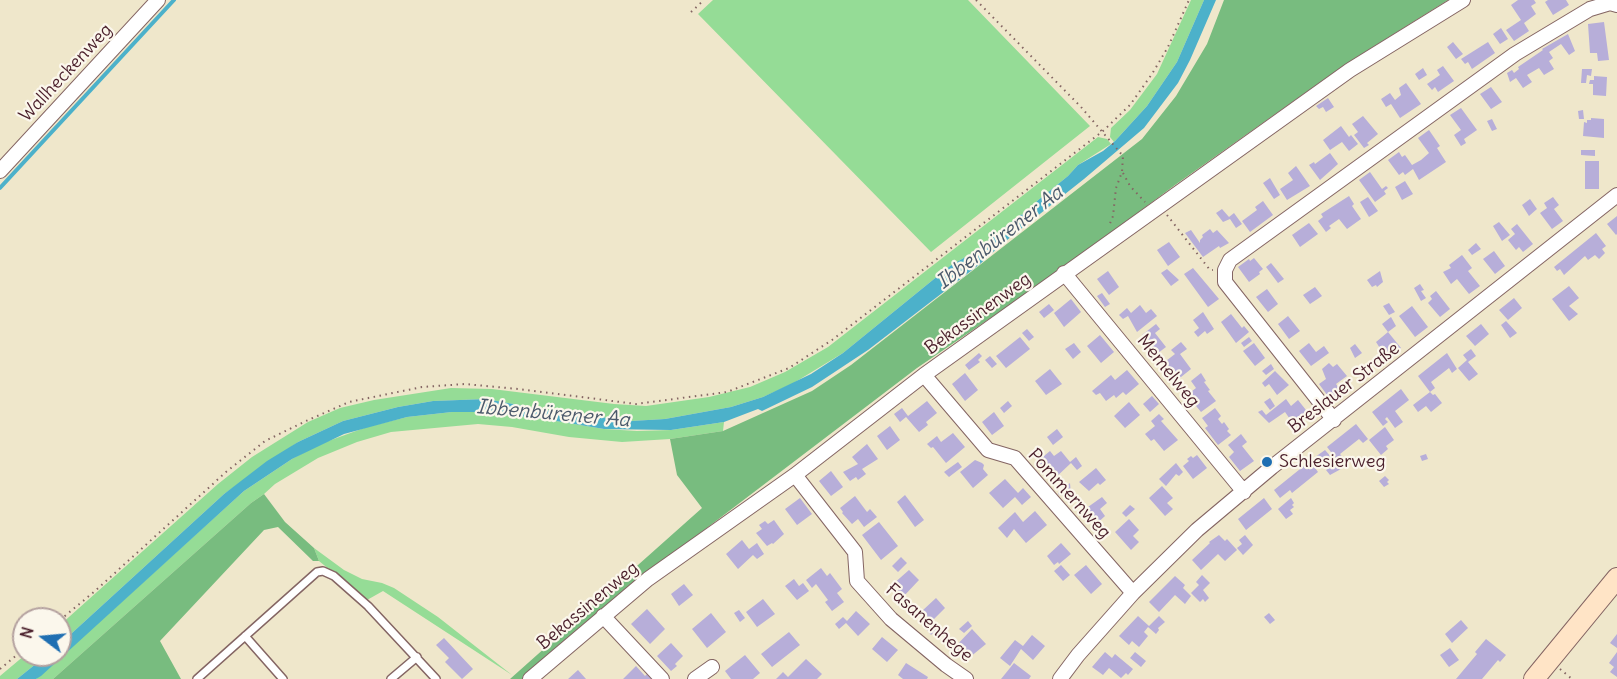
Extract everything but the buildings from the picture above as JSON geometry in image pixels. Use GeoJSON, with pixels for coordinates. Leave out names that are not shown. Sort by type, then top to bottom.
{"type":"FeatureCollection","features":[{"type":"Feature","properties":{"kind":"main road"},"geometry":{"type":"LineString","coordinates":[[1537,678],[1617,578]]}},
{"type":"Feature","properties":{"kind":"street","name":"Wallheckenweg"},"geometry":{"type":"LineString","coordinates":[[0,171],[158,0]]}},
{"type":"Feature","properties":{"kind":"street","name":"Bekassinenweg"},"geometry":{"type":"LineString","coordinates":[[530,679],[648,579],[795,475],[924,375],[1064,273],[1350,70],[1463,0]]}},
{"type":"Feature","properties":{"kind":"street"},"geometry":{"type":"LineString","coordinates":[[1334,420],[1225,282],[1225,270],[1230,260],[1515,54],[1590,9],[1610,3],[1617,5]]}},
{"type":"Feature","properties":{"kind":"street","name":"Breslauer Straße"},"geometry":{"type":"LineString","coordinates":[[1060,679],[1133,593],[1197,530],[1272,467],[1617,195]]}},
{"type":"Feature","properties":{"kind":"street","name":"Memelweg"},"geometry":{"type":"LineString","coordinates":[[1064,273],[1244,492]]}},
{"type":"Feature","properties":{"kind":"street","name":"Pommernweg"},"geometry":{"type":"LineString","coordinates":[[924,375],[988,450],[1015,458],[1133,593]]}},
{"type":"Feature","properties":{"kind":"street","name":"Fasanenhege"},"geometry":{"type":"LineString","coordinates":[[795,475],[855,552],[857,581],[891,619],[966,679]]}},
{"type":"Feature","properties":{"kind":"street"},"geometry":{"type":"LineString","coordinates":[[603,616],[662,679]]}},
{"type":"Feature","properties":{"kind":"street"},"geometry":{"type":"LineString","coordinates":[[694,679],[712,667]]}},
{"type":"Feature","properties":{"kind":"lane"},"geometry":{"type":"LineString","coordinates":[[197,679],[317,572],[323,571],[334,576],[368,606],[436,679]]}},
{"type":"Feature","properties":{"kind":"lane"},"geometry":{"type":"LineString","coordinates":[[245,636],[283,679]]}},
{"type":"Feature","properties":{"kind":"lane"},"geometry":{"type":"LineString","coordinates":[[392,679],[417,657]]}},
{"type":"Feature","properties":{"kind":"path"},"geometry":{"type":"LineString","coordinates":[[691,12],[704,0]]}},
{"type":"Feature","properties":{"kind":"path"},"geometry":{"type":"LineString","coordinates":[[976,0],[1103,131],[1123,156],[1124,162],[1116,188],[1113,216],[1102,246]]}},
{"type":"Feature","properties":{"kind":"path"},"geometry":{"type":"LineString","coordinates":[[72,610],[225,472],[266,441],[306,420],[349,402],[422,387],[465,384],[636,404],[727,393],[789,368],[832,340],[1103,131],[1130,105],[1152,74],[1168,47],[1189,0]]}},
{"type":"Feature","properties":{"kind":"path"},"geometry":{"type":"LineString","coordinates":[[1122,172],[1130,186],[1146,202],[1160,206],[1210,270],[1225,270]]}},
{"type":"Feature","properties":{"kind":"path"},"geometry":{"type":"LineString","coordinates":[[0,669],[12,659]]}},
{"type":"Feature","properties":{"kind":"path"},"geometry":{"type":"LineString","coordinates":[[1559,668],[1572,679]]}},
{"type":"Feature","properties":{"kind":"green space"},"geometry":{"type":"Polygon","coordinates":[[[713,0],[968,0],[1090,126],[931,252],[698,14],[713,0]]]}},
{"type":"Feature","properties":{"kind":"green space"},"geometry":{"type":"Polygon","coordinates":[[[1191,0],[1204,0],[1177,62],[1147,106],[1114,142],[1110,137],[1111,128],[1130,110],[1157,74],[1191,0]]]}},
{"type":"Feature","properties":{"kind":"green space"},"geometry":{"type":"Polygon","coordinates":[[[1224,0],[1448,0],[1346,64],[1175,185],[1061,270],[917,368],[645,575],[522,679],[510,679],[702,508],[677,475],[670,439],[723,431],[812,391],[851,365],[1142,139],[1176,96],[1207,44],[1224,0]]]}},
{"type":"Feature","properties":{"kind":"green space"},"geometry":{"type":"Polygon","coordinates":[[[1098,137],[1107,139],[1111,144],[1078,165],[1037,201],[1029,213],[1020,215],[974,252],[950,266],[843,353],[792,384],[763,397],[731,407],[665,419],[631,421],[546,410],[486,399],[433,401],[343,421],[298,442],[224,494],[72,633],[72,614],[218,484],[252,457],[308,422],[340,408],[374,400],[451,388],[492,389],[646,406],[709,397],[750,387],[785,372],[828,347],[1098,137]]]}},
{"type":"Feature","properties":{"kind":"green space"},"geometry":{"type":"Polygon","coordinates":[[[452,412],[481,412],[604,429],[637,431],[671,430],[724,422],[723,431],[670,439],[622,442],[478,424],[391,432],[357,442],[318,458],[275,484],[72,662],[72,646],[244,491],[292,459],[320,444],[367,427],[407,417],[452,412]]]}},
{"type":"Feature","properties":{"kind":"green space"},"geometry":{"type":"Polygon","coordinates":[[[264,494],[285,522],[314,548],[319,561],[313,561],[278,527],[264,530],[160,641],[181,679],[53,679],[66,667],[72,667],[72,662],[264,494]]]}},
{"type":"Feature","properties":{"kind":"green space"},"geometry":{"type":"Polygon","coordinates":[[[314,548],[344,570],[362,579],[394,588],[438,617],[512,675],[383,591],[367,600],[319,561],[314,548]]]}},
{"type":"Feature","properties":{"kind":"green space"},"geometry":{"type":"Polygon","coordinates":[[[12,666],[32,667],[17,679],[0,679],[0,676],[12,666]]]}},
{"type":"Feature","properties":{"kind":"green space"},"geometry":{"type":"Polygon","coordinates":[[[49,667],[66,667],[53,679],[36,679],[49,667]]]}},
{"type":"Feature","properties":{"kind":"water","name":"Ibbenbürener Aa"},"geometry":{"type":"Polygon","coordinates":[[[1204,0],[1216,0],[1178,83],[1144,128],[980,264],[868,350],[812,387],[762,411],[758,409],[724,422],[671,430],[604,429],[544,419],[481,412],[452,412],[407,417],[344,434],[292,459],[244,491],[72,648],[72,633],[224,494],[267,461],[298,442],[343,421],[433,401],[486,399],[546,410],[631,421],[665,419],[731,407],[763,397],[811,374],[843,353],[950,266],[974,252],[1020,215],[1029,213],[1037,201],[1078,165],[1103,151],[1115,141],[1147,106],[1177,62],[1204,0]]]}},
{"type":"Feature","properties":{"kind":"water"},"geometry":{"type":"Polygon","coordinates":[[[32,667],[51,667],[36,679],[17,679],[32,667]]]}},
{"type":"Feature","properties":{"kind":"waterway"},"geometry":{"type":"LineString","coordinates":[[0,188],[174,0]]}},
{"type":"Feature","properties":{"kind":"place","name":"Schlesierweg"},"geometry":{"type":"Point","coordinates":[1267,462]}}]}
